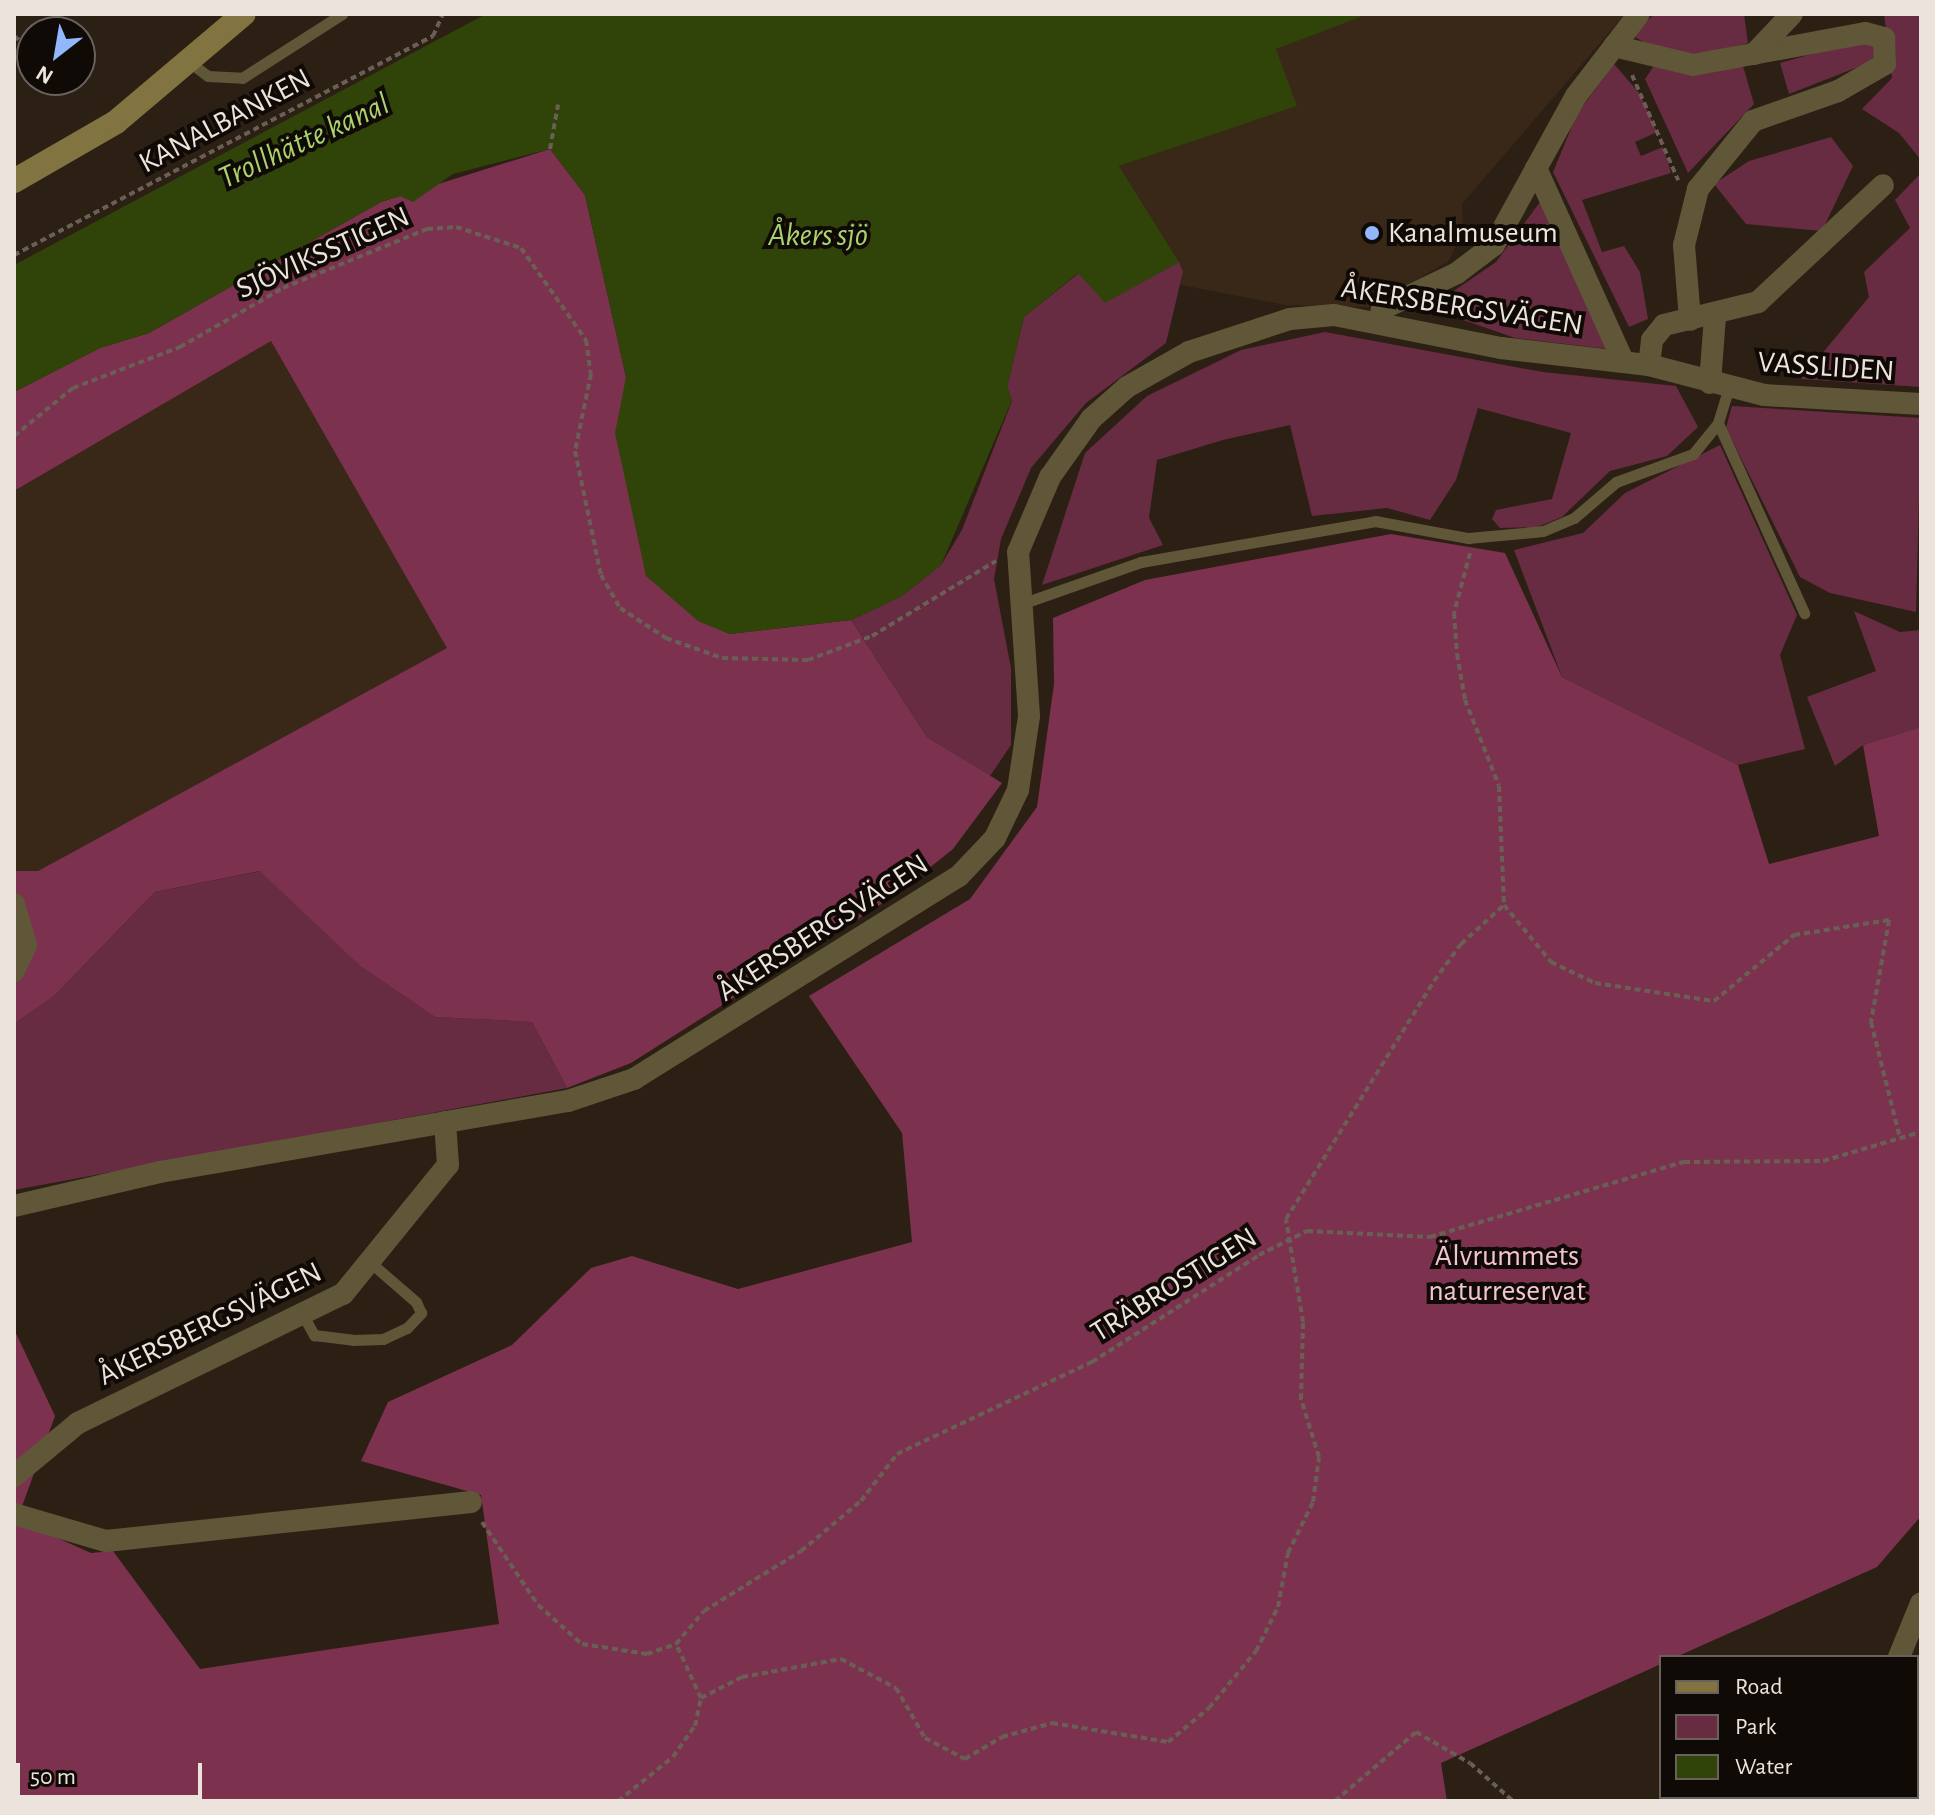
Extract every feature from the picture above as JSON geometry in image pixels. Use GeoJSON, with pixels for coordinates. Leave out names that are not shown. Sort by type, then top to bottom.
{"type":"FeatureCollection","features":[{"type":"Feature","properties":{"kind":"street"},"geometry":{"type":"LineString","coordinates":[[14,181],[116,122],[192,64],[244,14]]}},
{"type":"Feature","properties":{"kind":"street"},"geometry":{"type":"LineString","coordinates":[[1380,321],[1382,309],[1457,273],[1494,245],[1536,168],[1614,46],[1639,14]]}},
{"type":"Feature","properties":{"kind":"street"},"geometry":{"type":"LineString","coordinates":[[1754,54],[1792,14]]}},
{"type":"Feature","properties":{"kind":"street"},"geometry":{"type":"LineString","coordinates":[[1614,46],[1693,65],[1865,33],[1884,38],[1888,55],[1859,81],[1753,121],[1688,210],[1690,320]]}},
{"type":"Feature","properties":{"kind":"street","name":"ÅKERSBERGSVÄGEN"},"geometry":{"type":"LineString","coordinates":[[1536,168],[1623,361]]}},
{"type":"Feature","properties":{"kind":"street"},"geometry":{"type":"LineString","coordinates":[[1649,365],[1652,340],[1664,325],[1715,317],[1758,302],[1883,185]]}},
{"type":"Feature","properties":{"kind":"street","name":"ÅKERSBERGSVÄGEN"},"geometry":{"type":"LineString","coordinates":[[14,1206],[160,1172],[568,1101],[634,1079],[959,876],[995,838],[1023,767],[1029,716],[1018,604],[1018,552],[1068,447],[1127,387],[1189,352],[1276,323],[1334,315],[1380,321],[1501,348],[1649,365],[1719,386]]}},
{"type":"Feature","properties":{"kind":"street"},"geometry":{"type":"LineString","coordinates":[[1715,317],[1719,386]]}},
{"type":"Feature","properties":{"kind":"street","name":"VASSLIDEN"},"geometry":{"type":"LineString","coordinates":[[1719,386],[1921,404]]}},
{"type":"Feature","properties":{"kind":"street"},"geometry":{"type":"LineString","coordinates":[[14,904],[26,945],[14,971]]}},
{"type":"Feature","properties":{"kind":"street","name":"ÅKERSBERGSVÄGEN"},"geometry":{"type":"LineString","coordinates":[[14,1476],[78,1423],[304,1317],[343,1294],[448,1165],[445,1122]]}},
{"type":"Feature","properties":{"kind":"street"},"geometry":{"type":"LineString","coordinates":[[14,1514],[106,1541],[471,1502]]}},
{"type":"Feature","properties":{"kind":"street"},"geometry":{"type":"LineString","coordinates":[[1900,1655],[1918,1612]]}},
{"type":"Feature","properties":{"kind":"lane"},"geometry":{"type":"LineString","coordinates":[[192,64],[208,76],[242,78],[342,14]]}},
{"type":"Feature","properties":{"kind":"lane"},"geometry":{"type":"LineString","coordinates":[[1719,386],[1718,423],[1804,613]]}},
{"type":"Feature","properties":{"kind":"lane"},"geometry":{"type":"LineString","coordinates":[[1018,604],[1141,562],[1375,521],[1475,539],[1563,525],[1616,482],[1693,454],[1718,423]]}},
{"type":"Feature","properties":{"kind":"lane"},"geometry":{"type":"LineString","coordinates":[[304,1317],[314,1335],[353,1340],[383,1339],[407,1328],[421,1313],[416,1302],[371,1263]]}},
{"type":"Feature","properties":{"kind":"path","name":"KANALBANKEN"},"geometry":{"type":"LineString","coordinates":[[14,255],[433,36],[443,14]]}},
{"type":"Feature","properties":{"kind":"path"},"geometry":{"type":"LineString","coordinates":[[1614,46],[1643,90],[1688,210]]}},
{"type":"Feature","properties":{"kind":"path"},"geometry":{"type":"LineString","coordinates":[[550,149],[558,105]]}},
{"type":"Feature","properties":{"kind":"path","name":"SJÖVIKSSTIGEN"},"geometry":{"type":"LineString","coordinates":[[14,436],[73,388],[180,347],[283,288],[427,229],[456,227],[521,248],[586,340],[591,374],[575,451],[601,575],[620,608],[666,638],[722,658],[808,660],[872,636],[965,575],[1018,552]]}},
{"type":"Feature","properties":{"kind":"path"},"geometry":{"type":"LineString","coordinates":[[1475,539],[1454,613],[1465,700],[1499,786],[1504,905],[1551,962],[1595,983],[1714,1001],[1794,935],[1889,920],[1871,1022],[1900,1138]]}},
{"type":"Feature","properties":{"kind":"path"},"geometry":{"type":"LineString","coordinates":[[701,1698],[742,1677],[841,1659],[896,1688],[925,1738],[965,1759],[1002,1737],[1052,1723],[1168,1742],[1256,1651],[1278,1607],[1288,1553],[1313,1502],[1319,1457],[1301,1399],[1303,1322],[1286,1219],[1337,1128],[1461,944],[1504,905]]}},
{"type":"Feature","properties":{"kind":"path","name":"TRÄBROSTIGEN"},"geometry":{"type":"LineString","coordinates":[[676,1644],[704,1611],[801,1551],[861,1501],[897,1454],[1092,1362],[1307,1231],[1430,1237],[1684,1162],[1823,1161],[1921,1132]]}},
{"type":"Feature","properties":{"kind":"path"},"geometry":{"type":"LineString","coordinates":[[471,1502],[538,1605],[582,1644],[647,1654],[676,1644],[701,1698],[695,1726],[673,1757],[618,1801]]}},
{"type":"Feature","properties":{"kind":"path"},"geometry":{"type":"LineString","coordinates":[[1335,1801],[1416,1732],[1470,1763],[1513,1801]]}},
{"type":"Feature","properties":{"kind":"shaded area"},"geometry":{"type":"Polygon","coordinates":[[[1360,14],[1625,14],[1462,204],[1463,228],[1449,261],[1368,307],[1285,305],[1181,285],[1179,262],[1119,166],[1296,106],[1276,49],[1360,14]]]}},
{"type":"Feature","properties":{"kind":"shaded area"},"geometry":{"type":"Polygon","coordinates":[[[271,341],[448,648],[38,871],[14,871],[14,491],[271,341]]]}},
{"type":"Feature","properties":{"kind":"green space"},"geometry":{"type":"Polygon","coordinates":[[[1654,14],[1744,14],[1748,43],[1692,58],[1658,50],[1633,36],[1654,14]]]}},
{"type":"Feature","properties":{"kind":"green space"},"geometry":{"type":"Polygon","coordinates":[[[1884,14],[1921,14],[1921,160],[1899,133],[1862,109],[1892,78],[1884,14]]]}},
{"type":"Feature","properties":{"kind":"green space"},"geometry":{"type":"Polygon","coordinates":[[[1865,39],[1876,41],[1876,60],[1789,94],[1780,63],[1865,39]]]}},
{"type":"Feature","properties":{"kind":"green space"},"geometry":{"type":"Polygon","coordinates":[[[1614,64],[1640,94],[1657,132],[1635,142],[1641,156],[1663,147],[1671,173],[1582,200],[1602,252],[1624,246],[1640,272],[1648,319],[1629,327],[1553,172],[1577,114],[1614,64]]]}},
{"type":"Feature","properties":{"kind":"green space"},"geometry":{"type":"Polygon","coordinates":[[[1743,66],[1754,104],[1688,173],[1645,79],[1653,67],[1743,66]]]}},
{"type":"Feature","properties":{"kind":"green space"},"geometry":{"type":"Polygon","coordinates":[[[1831,137],[1853,166],[1822,231],[1746,224],[1714,184],[1749,161],[1831,137]]]}},
{"type":"Feature","properties":{"kind":"green space"},"geometry":{"type":"Polygon","coordinates":[[[550,149],[585,195],[626,377],[624,397],[729,634],[851,620],[927,737],[1002,783],[953,849],[894,896],[631,1063],[567,1088],[532,1022],[435,1017],[360,966],[260,871],[155,892],[54,996],[14,1024],[14,871],[38,871],[447,648],[271,341],[14,491],[14,392],[100,348],[149,333],[381,202],[550,149]]]}},
{"type":"Feature","properties":{"kind":"green space"},"geometry":{"type":"Polygon","coordinates":[[[1921,173],[1921,387],[1801,379],[1869,297],[1864,272],[1910,228],[1895,200],[1921,173]]]}},
{"type":"Feature","properties":{"kind":"green space"},"geometry":{"type":"Polygon","coordinates":[[[1540,202],[1608,349],[1515,338],[1429,308],[1496,262],[1540,202]]]}},
{"type":"Feature","properties":{"kind":"green space"},"geometry":{"type":"Polygon","coordinates":[[[1179,262],[1183,272],[1166,343],[1086,403],[1031,468],[1001,539],[994,579],[1011,668],[1011,745],[990,776],[927,737],[851,620],[902,596],[941,565],[962,530],[1012,401],[1007,387],[1024,317],[1079,273],[1105,302],[1179,262]]]}},
{"type":"Feature","properties":{"kind":"green space"},"geometry":{"type":"Polygon","coordinates":[[[1325,332],[1543,372],[1676,386],[1698,427],[1667,456],[1610,471],[1562,517],[1537,527],[1500,528],[1492,519],[1496,510],[1552,499],[1571,433],[1478,408],[1456,480],[1430,520],[1387,508],[1312,516],[1290,425],[1223,440],[1157,460],[1149,518],[1163,545],[1042,585],[1085,453],[1147,396],[1241,350],[1325,332]]]}},
{"type":"Feature","properties":{"kind":"green space"},"geometry":{"type":"Polygon","coordinates":[[[1732,406],[1921,418],[1916,612],[1830,593],[1800,577],[1726,428],[1732,406]]]}},
{"type":"Feature","properties":{"kind":"green space"},"geometry":{"type":"Polygon","coordinates":[[[1720,445],[1797,615],[1780,655],[1805,749],[1738,765],[1562,677],[1514,550],[1583,533],[1625,493],[1720,445]]]}},
{"type":"Feature","properties":{"kind":"green space","name":"Älvrummets naturreservat"},"geometry":{"type":"Polygon","coordinates":[[[1391,534],[1505,553],[1562,677],[1738,765],[1769,864],[1879,836],[1863,745],[1921,727],[1921,1516],[1877,1567],[1680,1655],[1659,1655],[1659,1665],[1441,1763],[1447,1801],[14,1801],[14,1329],[55,1416],[17,1520],[91,1553],[113,1551],[200,1669],[499,1624],[481,1495],[361,1461],[388,1402],[512,1345],[591,1268],[632,1256],[738,1289],[912,1242],[902,1133],[809,996],[970,899],[1037,807],[1054,684],[1053,618],[1145,580],[1391,534]]]}},
{"type":"Feature","properties":{"kind":"green space"},"geometry":{"type":"Polygon","coordinates":[[[1854,611],[1900,632],[1921,630],[1921,727],[1863,745],[1835,766],[1807,697],[1876,671],[1854,611]]]}},
{"type":"Feature","properties":{"kind":"green space"},"geometry":{"type":"Polygon","coordinates":[[[261,871],[360,966],[435,1017],[532,1022],[567,1088],[14,1190],[14,1024],[54,996],[155,892],[261,871]]]}},
{"type":"Feature","properties":{"kind":"water","name":"Åkers sjö"},"geometry":{"type":"Polygon","coordinates":[[[486,14],[1360,14],[1360,17],[1276,49],[1297,106],[1119,166],[1179,262],[1105,303],[1078,273],[1024,317],[1007,387],[1012,400],[941,565],[902,596],[851,620],[729,634],[698,621],[646,576],[615,433],[626,377],[585,195],[550,149],[453,174],[413,202],[400,196],[381,202],[149,333],[100,348],[14,392],[14,265],[486,14]]]}},
{"type":"Feature","properties":{"kind":"place","name":"Kanalmuseum"},"geometry":{"type":"Point","coordinates":[1372,233]}},
{"type":"Feature","properties":{"kind":"water label","name":"Trollhätte kanal"},"geometry":{"type":"Point","coordinates":[304,141]}}]}
